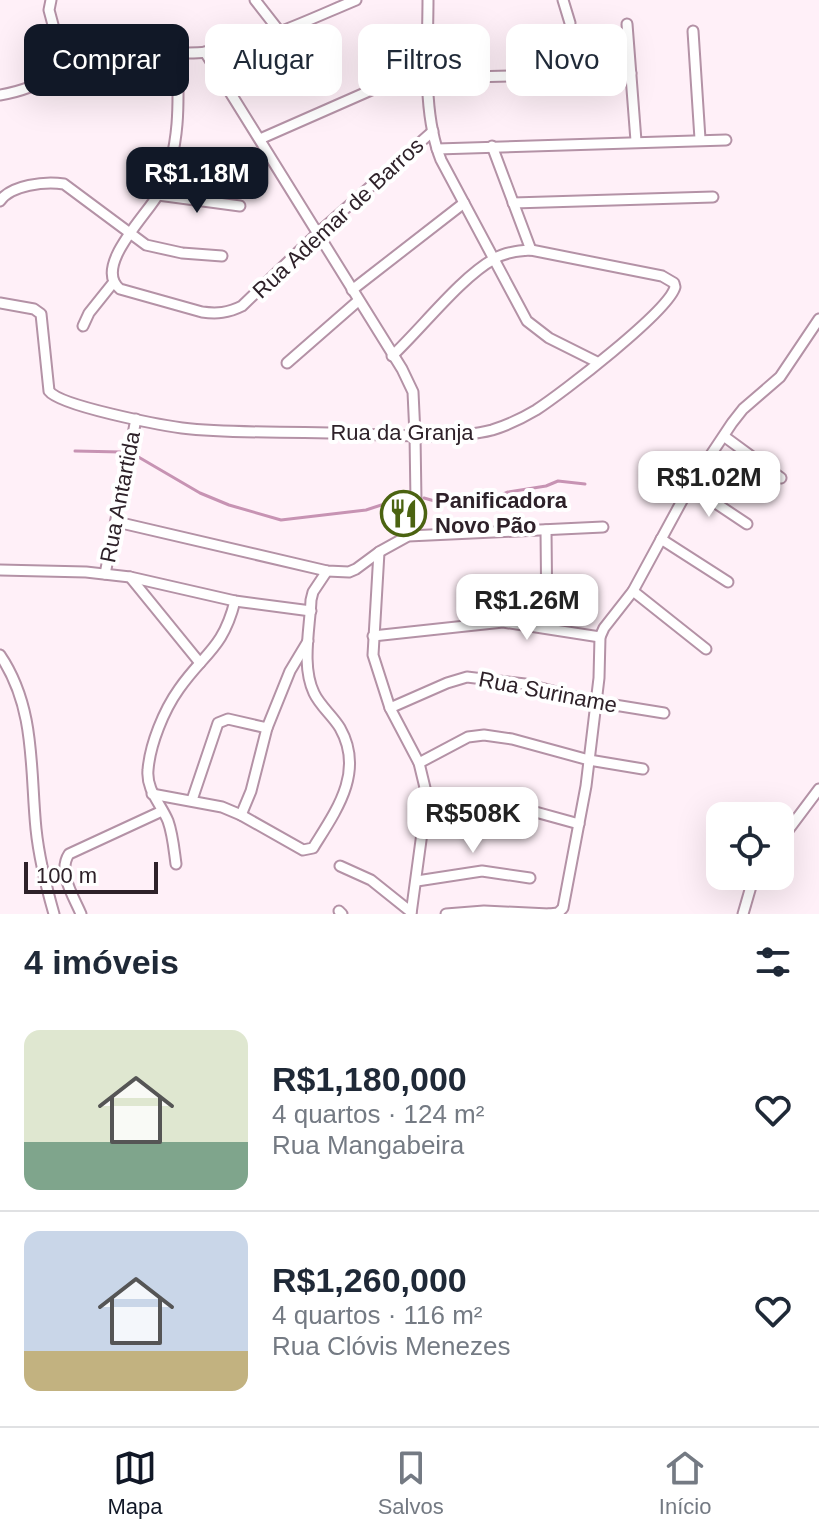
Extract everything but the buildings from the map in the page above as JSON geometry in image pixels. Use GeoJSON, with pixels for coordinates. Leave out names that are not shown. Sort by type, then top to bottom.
{"type":"FeatureCollection","features":[{"type":"Feature","properties":{"kind":"street"},"geometry":{"type":"LineString","coordinates":[[51,0],[49,10],[53,24]]}},
{"type":"Feature","properties":{"kind":"street"},"geometry":{"type":"LineString","coordinates":[[255,0],[274,24]]}},
{"type":"Feature","properties":{"kind":"street"},"geometry":{"type":"LineString","coordinates":[[299,24],[356,0]]}},
{"type":"Feature","properties":{"kind":"street"},"geometry":{"type":"LineString","coordinates":[[427,24],[428,0]]}},
{"type":"Feature","properties":{"kind":"street"},"geometry":{"type":"LineString","coordinates":[[563,0],[570,23]]}},
{"type":"Feature","properties":{"kind":"street"},"geometry":{"type":"LineString","coordinates":[[627,24],[636,141]]}},
{"type":"Feature","properties":{"kind":"street"},"geometry":{"type":"LineString","coordinates":[[693,31],[700,139]]}},
{"type":"Feature","properties":{"kind":"street"},"geometry":{"type":"LineString","coordinates":[[189,52],[205,52]]}},
{"type":"Feature","properties":{"kind":"street"},"geometry":{"type":"LineString","coordinates":[[490,76],[631,73]]}},
{"type":"Feature","properties":{"kind":"street"},"geometry":{"type":"LineString","coordinates":[[0,95],[24,91]]}},
{"type":"Feature","properties":{"kind":"street"},"geometry":{"type":"LineString","coordinates":[[83,326],[89,313],[113,283],[112,273],[119,249],[158,195],[170,161],[178,115],[178,96]]}},
{"type":"Feature","properties":{"kind":"street"},"geometry":{"type":"LineString","coordinates":[[233,96],[319,232],[413,392],[415,508],[408,536]]}},
{"type":"Feature","properties":{"kind":"street"},"geometry":{"type":"LineString","coordinates":[[260,139],[358,96]]}},
{"type":"Feature","properties":{"kind":"street"},"geometry":{"type":"LineString","coordinates":[[430,96],[437,149],[520,310],[535,330],[597,362]]}},
{"type":"Feature","properties":{"kind":"street","name":"Rua Ademar de Barros"},"geometry":{"type":"LineString","coordinates":[[113,283],[120,289],[202,312],[225,313],[242,306],[319,232],[433,131]]}},
{"type":"Feature","properties":{"kind":"street","name":"Rua Ademar de Barros"},"geometry":{"type":"LineString","coordinates":[[437,149],[726,140]]}},
{"type":"Feature","properties":{"kind":"street"},"geometry":{"type":"LineString","coordinates":[[392,356],[448,299],[494,259],[531,250],[492,146]]}},
{"type":"Feature","properties":{"kind":"street"},"geometry":{"type":"LineString","coordinates":[[0,201],[13,190],[49,183],[64,184],[146,245],[182,253],[222,256]]}},
{"type":"Feature","properties":{"kind":"street"},"geometry":{"type":"LineString","coordinates":[[158,195],[240,206]]}},
{"type":"Feature","properties":{"kind":"street"},"geometry":{"type":"LineString","coordinates":[[513,203],[713,197]]}},
{"type":"Feature","properties":{"kind":"street"},"geometry":{"type":"LineString","coordinates":[[352,290],[464,203]]}},
{"type":"Feature","properties":{"kind":"street","name":"Rua da Granja"},"geometry":{"type":"LineString","coordinates":[[0,303],[34,309],[41,314],[49,391],[60,399],[136,419],[182,428],[244,432],[415,435],[488,431],[512,423],[554,398],[653,317],[675,290],[674,283],[662,276],[531,250]]}},
{"type":"Feature","properties":{"kind":"street"},"geometry":{"type":"LineString","coordinates":[[287,363],[358,301]]}},
{"type":"Feature","properties":{"kind":"street"},"geometry":{"type":"LineString","coordinates":[[446,914],[549,914],[558,913],[563,908],[589,760],[600,637],[633,591],[690,486],[743,409],[780,377],[819,319]]}},
{"type":"Feature","properties":{"kind":"street","name":"Rua Antartida"},"geometry":{"type":"LineString","coordinates":[[105,574],[136,419]]}},
{"type":"Feature","properties":{"kind":"street"},"geometry":{"type":"LineString","coordinates":[[725,437],[781,478]]}},
{"type":"Feature","properties":{"kind":"street"},"geometry":{"type":"LineString","coordinates":[[690,486],[747,524]]}},
{"type":"Feature","properties":{"kind":"street"},"geometry":{"type":"LineString","coordinates":[[117,522],[327,571],[349,572],[408,536],[603,527]]}},
{"type":"Feature","properties":{"kind":"street"},"geometry":{"type":"LineString","coordinates":[[546,530],[547,628]]}},
{"type":"Feature","properties":{"kind":"street"},"geometry":{"type":"LineString","coordinates":[[661,539],[728,582]]}},
{"type":"Feature","properties":{"kind":"street"},"geometry":{"type":"LineString","coordinates":[[340,866],[371,880],[411,913],[427,796],[419,763],[390,708],[374,663],[379,552]]}},
{"type":"Feature","properties":{"kind":"street","name":"Rua Antartida"},"geometry":{"type":"LineString","coordinates":[[0,570],[130,577],[235,601],[311,611]]}},
{"type":"Feature","properties":{"kind":"street"},"geometry":{"type":"LineString","coordinates":[[152,794],[212,804],[241,815],[303,850],[313,848],[346,789],[351,767],[343,734],[314,693],[309,672],[308,640],[313,592],[327,571]]}},
{"type":"Feature","properties":{"kind":"street"},"geometry":{"type":"LineString","coordinates":[[130,577],[200,663]]}},
{"type":"Feature","properties":{"kind":"street"},"geometry":{"type":"LineString","coordinates":[[633,591],[706,649]]}},
{"type":"Feature","properties":{"kind":"street"},"geometry":{"type":"LineString","coordinates":[[176,864],[172,834],[152,794],[147,771],[154,743],[172,699],[224,635],[235,601]]}},
{"type":"Feature","properties":{"kind":"street"},"geometry":{"type":"LineString","coordinates":[[373,636],[503,622],[600,637]]}},
{"type":"Feature","properties":{"kind":"street"},"geometry":{"type":"LineString","coordinates":[[241,815],[251,791],[267,728],[290,671],[308,640]]}},
{"type":"Feature","properties":{"kind":"street"},"geometry":{"type":"LineString","coordinates":[[0,655],[11,672],[26,719],[32,753],[38,848],[54,914]]}},
{"type":"Feature","properties":{"kind":"street","name":"Rua Suriname"},"geometry":{"type":"LineString","coordinates":[[390,708],[467,677],[525,684],[596,702],[664,713]]}},
{"type":"Feature","properties":{"kind":"street"},"geometry":{"type":"LineString","coordinates":[[192,800],[218,723],[228,719],[267,728]]}},
{"type":"Feature","properties":{"kind":"street"},"geometry":{"type":"LineString","coordinates":[[419,763],[468,737],[484,735],[512,739],[589,760],[643,769]]}},
{"type":"Feature","properties":{"kind":"street"},"geometry":{"type":"LineString","coordinates":[[794,822],[819,789]]}},
{"type":"Feature","properties":{"kind":"street"},"geometry":{"type":"LineString","coordinates":[[424,827],[490,803],[503,803],[579,824]]}},
{"type":"Feature","properties":{"kind":"street"},"geometry":{"type":"LineString","coordinates":[[81,914],[64,867],[69,854],[162,811]]}},
{"type":"Feature","properties":{"kind":"street"},"geometry":{"type":"LineString","coordinates":[[417,881],[482,871],[530,878]]}},
{"type":"Feature","properties":{"kind":"street"},"geometry":{"type":"LineString","coordinates":[[743,914],[750,890]]}},
{"type":"Feature","properties":{"kind":"waterway"},"geometry":{"type":"LineString","coordinates":[[75,451],[121,452]]}},
{"type":"Feature","properties":{"kind":"waterway"},"geometry":{"type":"LineString","coordinates":[[135,455],[200,493],[281,520],[366,510],[403,498]]}},
{"type":"Feature","properties":{"kind":"waterway"},"geometry":{"type":"LineString","coordinates":[[424,498],[466,510],[508,492],[558,481],[585,484]]}},
{"type":"Feature","properties":{"kind":"place","name":"Panificadora Novo Pão"},"geometry":{"type":"Point","coordinates":[404,513]}}]}
